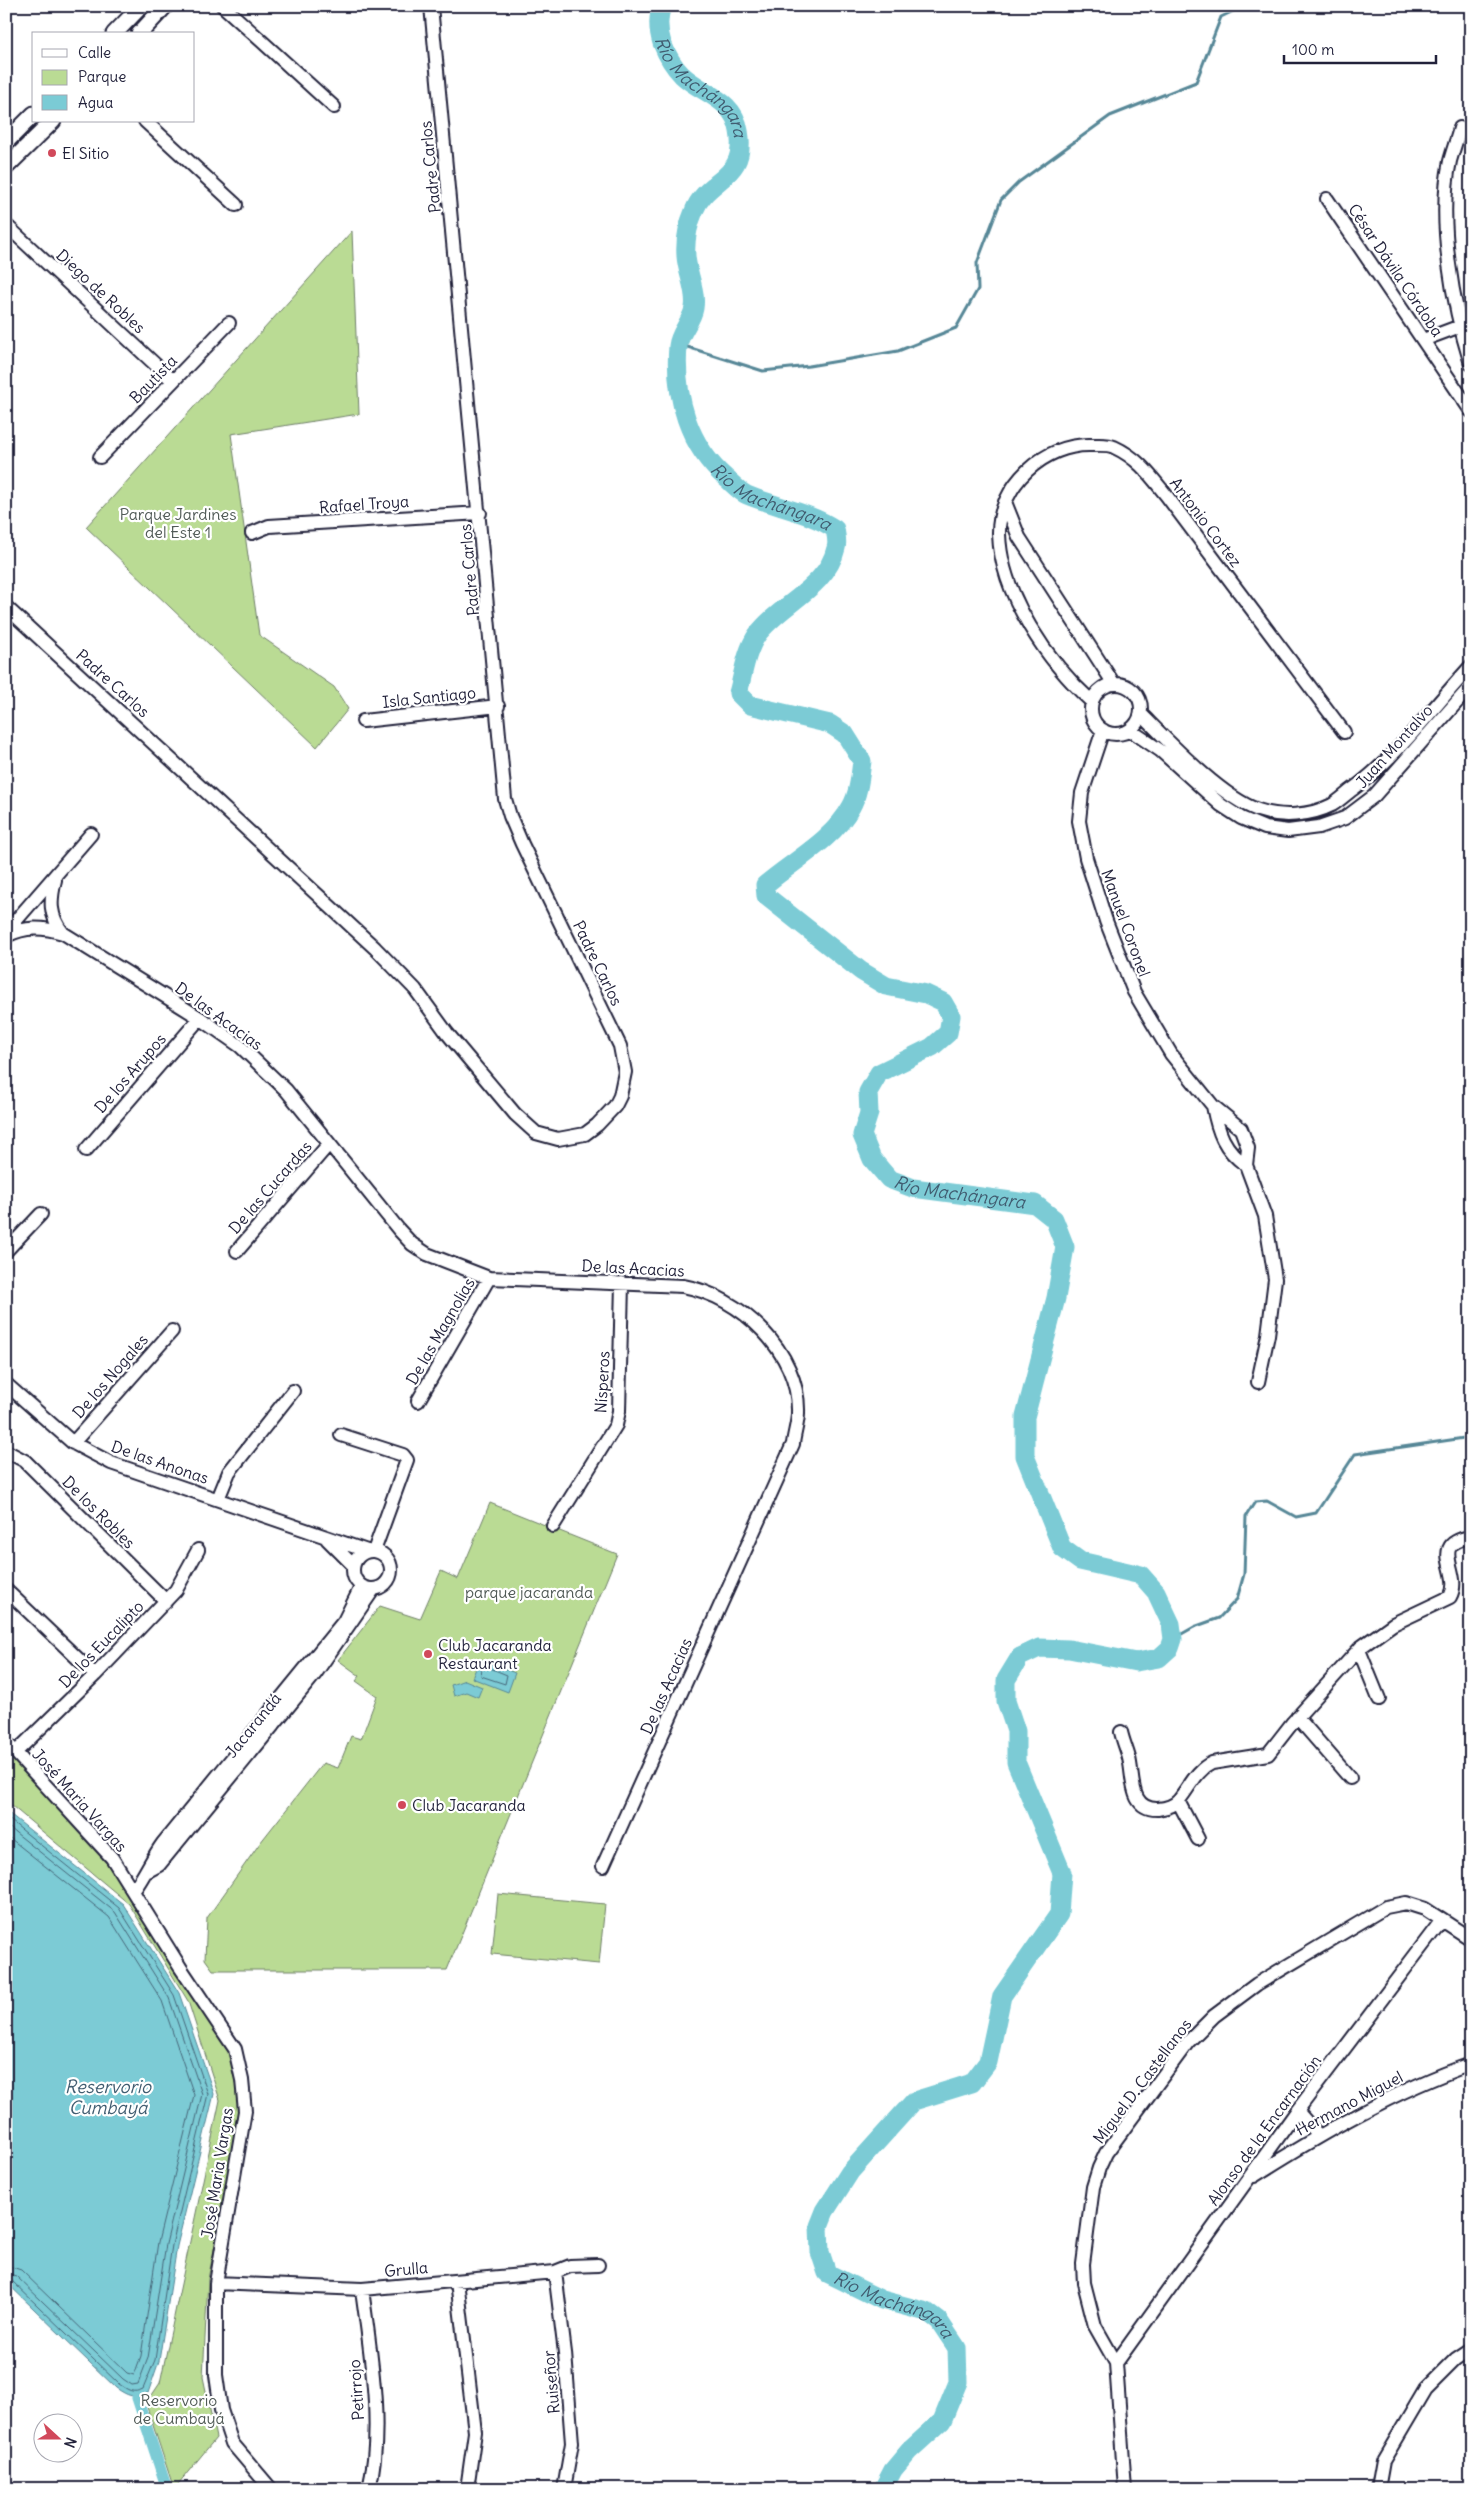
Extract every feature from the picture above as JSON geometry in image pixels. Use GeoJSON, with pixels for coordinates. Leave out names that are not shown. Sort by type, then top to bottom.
{"type":"FeatureCollection","features":[{"type":"Feature","properties":{"kind":"street"},"geometry":{"type":"LineString","coordinates":[[116,32],[141,6]]}},
{"type":"Feature","properties":{"kind":"street"},"geometry":{"type":"LineString","coordinates":[[223,6],[334,107]]}},
{"type":"Feature","properties":{"kind":"street","name":"Padre Carlos"},"geometry":{"type":"LineString","coordinates":[[6,607],[375,948],[415,989],[447,1033],[515,1114],[536,1133],[558,1139],[585,1134],[597,1125],[615,1106],[620,1096],[624,1072],[620,1046],[510,816],[505,799],[480,513],[431,6]]}},
{"type":"Feature","properties":{"kind":"street"},"geometry":{"type":"LineString","coordinates":[[140,32],[163,7]]}},
{"type":"Feature","properties":{"kind":"street"},"geometry":{"type":"LineString","coordinates":[[6,142],[32,116]]}},
{"type":"Feature","properties":{"kind":"street"},"geometry":{"type":"LineString","coordinates":[[6,167],[52,122]]}},
{"type":"Feature","properties":{"kind":"street"},"geometry":{"type":"LineString","coordinates":[[146,122],[236,205]]}},
{"type":"Feature","properties":{"kind":"street"},"geometry":{"type":"LineString","coordinates":[[1460,128],[1450,162],[1445,219],[1471,364]]}},
{"type":"Feature","properties":{"kind":"street","name":"César Dávila Córdoba"},"geometry":{"type":"LineString","coordinates":[[1327,198],[1471,411]]}},
{"type":"Feature","properties":{"kind":"street","name":"Diego de Robles"},"geometry":{"type":"LineString","coordinates":[[6,225],[173,382]]}},
{"type":"Feature","properties":{"kind":"street","name":"Bautista"},"geometry":{"type":"LineString","coordinates":[[100,458],[229,323]]}},
{"type":"Feature","properties":{"kind":"street"},"geometry":{"type":"LineString","coordinates":[[1424,340],[1465,324]]}},
{"type":"Feature","properties":{"kind":"street","name":"Antonio Cortez"},"geometry":{"type":"LineString","coordinates":[[1092,702],[1061,671],[1016,601],[1006,572],[999,534],[1005,502],[1019,477],[1047,455],[1079,444],[1112,446],[1137,460],[1344,732]]}},
{"type":"Feature","properties":{"kind":"street"},"geometry":{"type":"LineString","coordinates":[[1005,502],[1019,537],[1114,684]]}},
{"type":"Feature","properties":{"kind":"street","name":"Rafael Troya"},"geometry":{"type":"LineString","coordinates":[[252,533],[268,526],[480,513]]}},
{"type":"Feature","properties":{"kind":"street","name":"Juan Montalvo"},"geometry":{"type":"LineString","coordinates":[[1141,714],[1177,750],[1229,794],[1256,810],[1276,814],[1302,814],[1332,805],[1373,774],[1471,666]]}},
{"type":"Feature","properties":{"kind":"street"},"geometry":{"type":"LineString","coordinates":[[1114,684],[1131,689],[1138,696],[1141,705],[1141,714],[1137,723],[1130,730],[1121,734],[1112,734],[1103,730],[1093,718],[1092,702],[1104,687],[1114,684]]}},
{"type":"Feature","properties":{"kind":"street","name":"Juan Montalvo"},"geometry":{"type":"LineString","coordinates":[[1130,730],[1161,751],[1221,806],[1241,818],[1265,828],[1288,831],[1319,827],[1344,818],[1374,796],[1471,686]]}},
{"type":"Feature","properties":{"kind":"street","name":"Isla Santiago"},"geometry":{"type":"LineString","coordinates":[[364,721],[498,706]]}},
{"type":"Feature","properties":{"kind":"street","name":"Manuel Coronel"},"geometry":{"type":"LineString","coordinates":[[1103,730],[1082,793],[1080,821],[1086,858],[1106,921],[1134,992],[1171,1054],[1213,1106],[1241,1129],[1248,1148],[1246,1165],[1265,1216],[1275,1279],[1268,1335],[1258,1382]]}},
{"type":"Feature","properties":{"kind":"street"},"geometry":{"type":"LineString","coordinates":[[6,932],[56,877],[91,834]]}},
{"type":"Feature","properties":{"kind":"street"},"geometry":{"type":"LineString","coordinates":[[56,877],[50,906],[56,924],[63,933]]}},
{"type":"Feature","properties":{"kind":"street"},"geometry":{"type":"LineString","coordinates":[[6,936],[17,930],[32,928],[63,933]]}},
{"type":"Feature","properties":{"kind":"street","name":"De las Acacias"},"geometry":{"type":"LineString","coordinates":[[63,933],[200,1018],[240,1046],[286,1090],[328,1145],[412,1244],[427,1254],[489,1278],[683,1286],[702,1290],[744,1313],[778,1346],[792,1377],[798,1412],[793,1444],[603,1866]]}},
{"type":"Feature","properties":{"kind":"street","name":"De los Arupos"},"geometry":{"type":"LineString","coordinates":[[86,1150],[200,1018]]}},
{"type":"Feature","properties":{"kind":"street","name":"Manuel Coronel"},"geometry":{"type":"LineString","coordinates":[[1213,1106],[1218,1133],[1228,1150],[1246,1165]]}},
{"type":"Feature","properties":{"kind":"street","name":"De las Cucardas"},"geometry":{"type":"LineString","coordinates":[[237,1251],[328,1145]]}},
{"type":"Feature","properties":{"kind":"street"},"geometry":{"type":"LineString","coordinates":[[6,1251],[41,1214]]}},
{"type":"Feature","properties":{"kind":"street","name":"De las Magnolias"},"geometry":{"type":"LineString","coordinates":[[418,1402],[489,1278]]}},
{"type":"Feature","properties":{"kind":"street","name":"Nísperos"},"geometry":{"type":"LineString","coordinates":[[553,1526],[616,1425],[619,1411],[622,1283]]}},
{"type":"Feature","properties":{"kind":"street","name":"De los Nogales"},"geometry":{"type":"LineString","coordinates":[[73,1443],[172,1331]]}},
{"type":"Feature","properties":{"kind":"street","name":"De las Anonas"},"geometry":{"type":"LineString","coordinates":[[6,1384],[73,1443],[111,1463],[370,1551]]}},
{"type":"Feature","properties":{"kind":"street"},"geometry":{"type":"LineString","coordinates":[[218,1499],[230,1472],[238,1460],[293,1391]]}},
{"type":"Feature","properties":{"kind":"street"},"geometry":{"type":"LineString","coordinates":[[341,1435],[403,1455],[407,1460],[370,1551],[356,1559],[353,1565],[354,1577],[367,1588],[381,1588],[391,1574],[391,1566],[387,1558],[370,1551]]}},
{"type":"Feature","properties":{"kind":"street","name":"De los Robles"},"geometry":{"type":"LineString","coordinates":[[6,1451],[25,1461],[166,1601]]}},
{"type":"Feature","properties":{"kind":"street"},"geometry":{"type":"LineString","coordinates":[[323,1535],[353,1565]]}},
{"type":"Feature","properties":{"kind":"street"},"geometry":{"type":"LineString","coordinates":[[1121,1732],[1129,1757],[1134,1791],[1138,1801],[1147,1808],[1153,1809],[1170,1807],[1178,1801],[1204,1766],[1212,1762],[1268,1754],[1297,1717],[1359,1650],[1393,1624],[1450,1597],[1454,1584],[1448,1557],[1450,1546],[1456,1539],[1471,1537]]}},
{"type":"Feature","properties":{"kind":"street","name":"De los Eucalipto"},"geometry":{"type":"LineString","coordinates":[[16,1752],[95,1675],[166,1601],[182,1580],[198,1550]]}},
{"type":"Feature","properties":{"kind":"street","name":"Jacarandá"},"geometry":{"type":"LineString","coordinates":[[134,1890],[148,1871],[159,1865],[236,1762],[315,1674],[367,1588]]}},
{"type":"Feature","properties":{"kind":"street"},"geometry":{"type":"LineString","coordinates":[[6,1590],[95,1675]]}},
{"type":"Feature","properties":{"kind":"street"},"geometry":{"type":"LineString","coordinates":[[1359,1650],[1378,1699]]}},
{"type":"Feature","properties":{"kind":"street"},"geometry":{"type":"LineString","coordinates":[[1297,1717],[1350,1778]]}},
{"type":"Feature","properties":{"kind":"street","name":"José Maria Vargas"},"geometry":{"type":"LineString","coordinates":[[6,1742],[112,1858],[134,1890],[180,1967],[235,2048],[242,2080],[245,2111],[216,2283],[216,2375],[225,2427],[232,2443],[271,2489]]}},
{"type":"Feature","properties":{"kind":"street"},"geometry":{"type":"LineString","coordinates":[[1178,1801],[1198,1839]]}},
{"type":"Feature","properties":{"kind":"street","name":"Miguel D. Castellanos"},"geometry":{"type":"LineString","coordinates":[[1124,2489],[1116,2363],[1096,2326],[1084,2283],[1082,2264],[1093,2187],[1106,2153],[1188,2042],[1214,2016],[1257,1984],[1386,1907],[1406,1903],[1425,1909],[1471,1939]]}},
{"type":"Feature","properties":{"kind":"street","name":"Alonso de la Encarnación"},"geometry":{"type":"LineString","coordinates":[[1116,2363],[1297,2111],[1442,1920]]}},
{"type":"Feature","properties":{"kind":"street","name":"Hermano Miguel"},"geometry":{"type":"LineString","coordinates":[[1247,2180],[1318,2135],[1439,2075],[1471,2064]]}},
{"type":"Feature","properties":{"kind":"street"},"geometry":{"type":"LineString","coordinates":[[1297,2111],[1318,2135]]}},
{"type":"Feature","properties":{"kind":"street","name":"Grulla"},"geometry":{"type":"LineString","coordinates":[[216,2283],[362,2289],[555,2272],[570,2266],[598,2264]]}},
{"type":"Feature","properties":{"kind":"street","name":"Ruiseñor"},"geometry":{"type":"LineString","coordinates":[[555,2272],[565,2353],[572,2442],[564,2489]]}},
{"type":"Feature","properties":{"kind":"street"},"geometry":{"type":"LineString","coordinates":[[457,2281],[475,2426],[473,2460],[467,2489]]}},
{"type":"Feature","properties":{"kind":"street","name":"Petirrojo"},"geometry":{"type":"LineString","coordinates":[[362,2289],[370,2354],[375,2429],[369,2489]]}},
{"type":"Feature","properties":{"kind":"street"},"geometry":{"type":"LineString","coordinates":[[1378,2489],[1383,2460],[1425,2390],[1456,2359],[1471,2349]]}},
{"type":"Feature","properties":{"kind":"green space","name":"Parque Jardines del Este 1"},"geometry":{"type":"Polygon","coordinates":[[[352,231],[359,414],[231,434],[259,635],[334,687],[348,709],[317,747],[86,527],[352,231]]]}},
{"type":"Feature","properties":{"kind":"green space","name":"Club Jacaranda"},"geometry":{"type":"Polygon","coordinates":[[[490,1503],[617,1554],[447,1970],[213,1970],[205,1959],[207,1918],[260,1843],[323,1763],[338,1768],[351,1736],[361,1739],[377,1696],[356,1681],[360,1676],[338,1660],[380,1606],[420,1619],[441,1571],[458,1579],[490,1503]]]}},
{"type":"Feature","properties":{"kind":"green space","name":"Reservorio de Cumbayá"},"geometry":{"type":"Polygon","coordinates":[[[6,1742],[82,1814],[156,1919],[232,2054],[242,2114],[208,2279],[203,2377],[216,2438],[174,2489],[146,2404],[160,2383],[220,2100],[188,2001],[129,1904],[6,1801],[6,1742]]]}},
{"type":"Feature","properties":{"kind":"green space"},"geometry":{"type":"Polygon","coordinates":[[[498,1894],[605,1904],[599,1964],[492,1954],[498,1894]]]}},
{"type":"Feature","properties":{"kind":"water"},"geometry":{"type":"Polygon","coordinates":[[[480,1659],[515,1673],[508,1692],[472,1678],[480,1659]]]}},
{"type":"Feature","properties":{"kind":"water"},"geometry":{"type":"Polygon","coordinates":[[[465,1680],[482,1687],[478,1697],[466,1692],[454,1696],[451,1685],[465,1680]]]}},
{"type":"Feature","properties":{"kind":"water","name":"Reservorio Cumbayá"},"geometry":{"type":"Polygon","coordinates":[[[6,1811],[123,1904],[179,1993],[214,2094],[177,2246],[159,2361],[148,2393],[139,2396],[128,2395],[116,2388],[6,2282],[6,1811]]]}},
{"type":"Feature","properties":{"kind":"waterway","name":"Río Machángara"},"geometry":{"type":"LineString","coordinates":[[662,6],[659,15],[659,29],[662,43],[668,55],[682,75],[716,98],[731,111],[739,131],[740,147],[738,159],[732,169],[700,200],[692,216],[687,233],[686,256],[695,302],[691,318],[679,341],[677,365],[678,383],[686,419],[702,451],[714,466],[739,490],[747,495],[825,523],[835,529],[837,538],[837,546],[831,562],[823,574],[802,595],[767,624],[753,641],[747,656],[738,693],[750,705],[830,724],[845,734],[862,761],[859,784],[854,802],[834,830],[765,885],[766,896],[861,971],[886,986],[926,994],[943,1002],[951,1016],[948,1033],[932,1047],[879,1073],[868,1092],[869,1113],[862,1135],[872,1159],[889,1179],[913,1188],[1035,1204],[1054,1219],[1065,1247],[1056,1298],[1025,1417],[1025,1456],[1062,1548],[1080,1561],[1141,1575],[1156,1592],[1171,1624],[1173,1639],[1170,1648],[1159,1658],[1136,1662],[1069,1649],[1039,1648],[1020,1657],[1006,1680],[1006,1701],[1016,1731],[1016,1762],[1062,1873],[1059,1914],[1002,1996],[988,2062],[972,2083],[914,2101],[850,2172],[825,2211],[819,2226],[820,2252],[827,2273],[882,2300],[927,2312],[939,2321],[957,2348],[958,2382],[942,2421],[909,2451],[893,2470],[883,2489]]}},
{"type":"Feature","properties":{"kind":"waterway"},"geometry":{"type":"LineString","coordinates":[[678,344],[763,371],[809,366],[898,351],[956,328],[978,289],[977,263],[1001,200],[1019,182],[1110,116],[1196,82],[1221,17],[1244,6]]}},
{"type":"Feature","properties":{"kind":"waterway"},"geometry":{"type":"LineString","coordinates":[[1164,1644],[1194,1627],[1219,1618],[1237,1599],[1244,1574],[1246,1516],[1255,1502],[1267,1501],[1296,1517],[1316,1513],[1355,1454],[1471,1437]]}},
{"type":"Feature","properties":{"kind":"waterway"},"geometry":{"type":"LineString","coordinates":[[137,2398],[167,2489]]}},
{"type":"Feature","properties":{"kind":"place","name":"El Sitio"},"geometry":{"type":"Point","coordinates":[52,153]}},
{"type":"Feature","properties":{"kind":"place","name":"Club Jacaranda Restaurant"},"geometry":{"type":"Point","coordinates":[428,1654]}},
{"type":"Feature","properties":{"kind":"place","name":"Club Jacaranda"},"geometry":{"type":"Point","coordinates":[402,1805]}},
{"type":"Feature","properties":{"kind":"park label","name":"parque jacaranda"},"geometry":{"type":"Point","coordinates":[529,1592]}}]}
